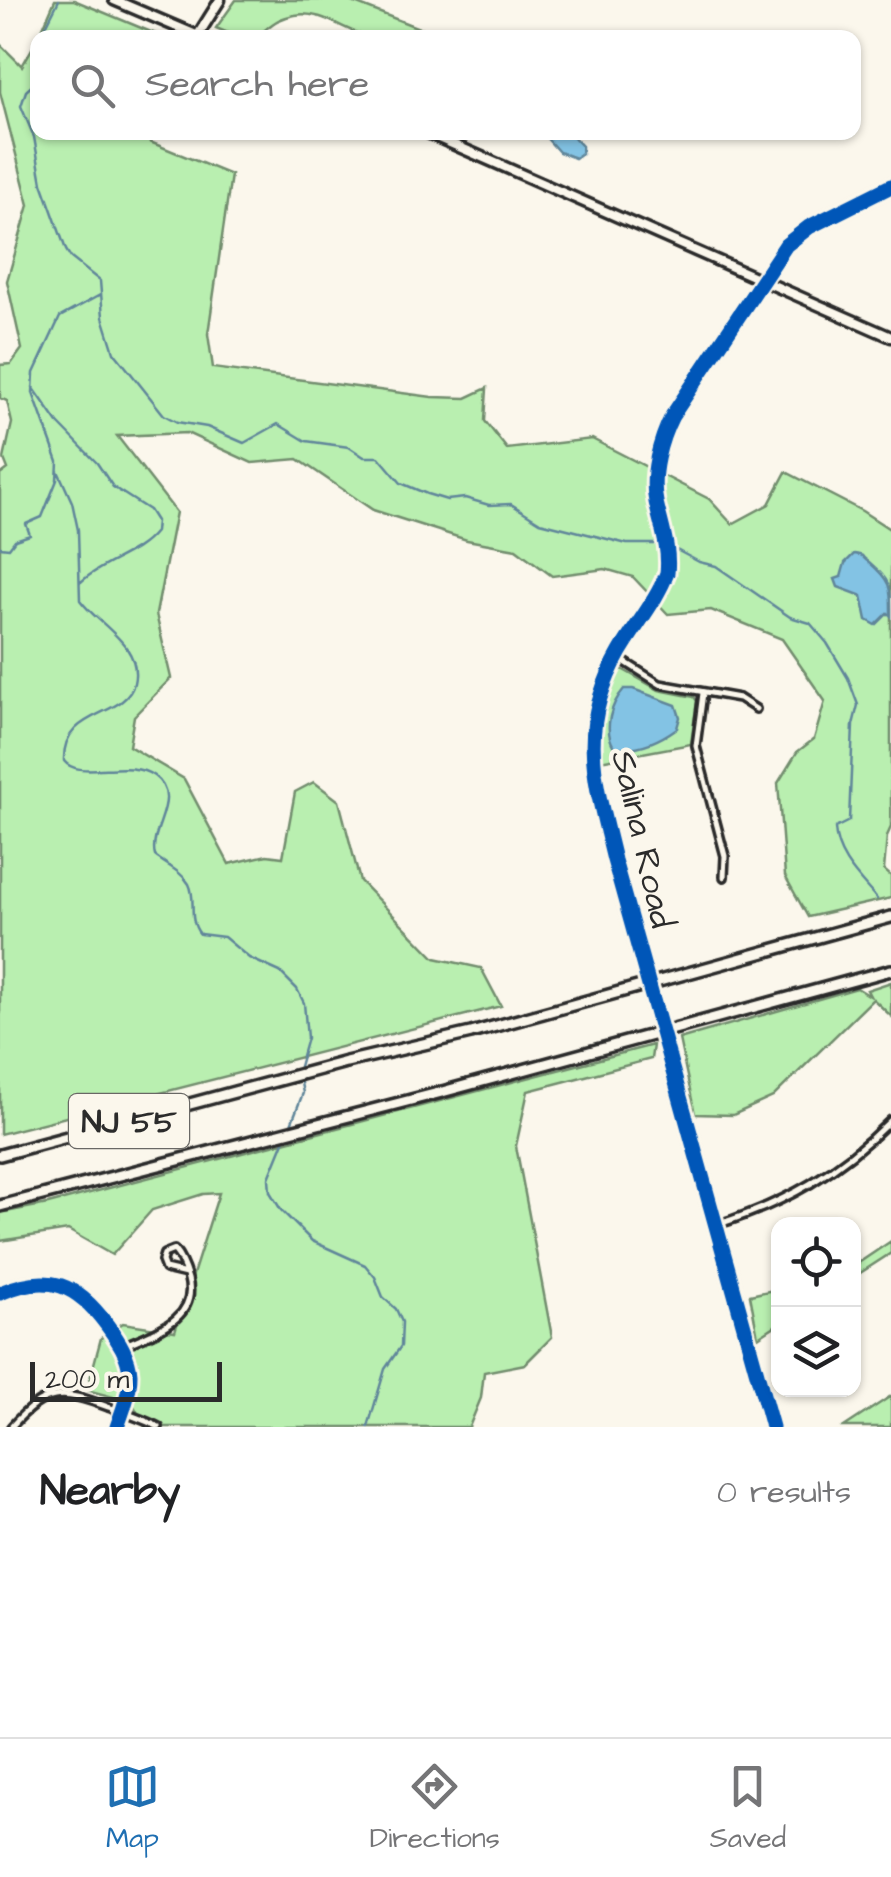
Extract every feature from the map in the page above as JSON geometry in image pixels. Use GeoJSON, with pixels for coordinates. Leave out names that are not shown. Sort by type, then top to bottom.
{"type":"FeatureCollection","features":[{"type":"Feature","properties":{"kind":"highway","name":"NJ 55"},"geometry":{"type":"LineString","coordinates":[[0,1154],[346,1062],[471,1033],[891,917]]}},
{"type":"Feature","properties":{"kind":"highway","name":"NJ 55"},"geometry":{"type":"LineString","coordinates":[[0,1206],[891,970]]}},
{"type":"Feature","properties":{"kind":"street"},"geometry":{"type":"LineString","coordinates":[[114,0],[186,30]]}},
{"type":"Feature","properties":{"kind":"street"},"geometry":{"type":"LineString","coordinates":[[203,30],[220,0]]}},
{"type":"Feature","properties":{"kind":"street"},"geometry":{"type":"LineString","coordinates":[[442,140],[891,338]]}},
{"type":"Feature","properties":{"kind":"street","name":"Salina Road"},"geometry":{"type":"LineString","coordinates":[[772,1427],[642,964],[592,762],[591,734],[596,704],[617,657],[666,579],[666,545],[654,489],[666,430],[786,245],[891,186]]}},
{"type":"Feature","properties":{"kind":"street"},"geometry":{"type":"LineString","coordinates":[[617,657],[660,684],[739,698],[756,709]]}},
{"type":"Feature","properties":{"kind":"street"},"geometry":{"type":"LineString","coordinates":[[703,693],[696,746],[725,856],[724,877]]}},
{"type":"Feature","properties":{"kind":"street"},"geometry":{"type":"LineString","coordinates":[[716,1225],[777,1204],[847,1160],[891,1120]]}},
{"type":"Feature","properties":{"kind":"street"},"geometry":{"type":"LineString","coordinates":[[121,1347],[174,1321],[184,1312],[190,1299],[186,1274],[177,1253],[166,1252],[162,1261],[165,1269],[186,1274]]}},
{"type":"Feature","properties":{"kind":"street"},"geometry":{"type":"LineString","coordinates":[[0,1293],[30,1283],[45,1283],[73,1290],[94,1308],[121,1347],[130,1371],[129,1392],[117,1427]]}},
{"type":"Feature","properties":{"kind":"street"},"geometry":{"type":"LineString","coordinates":[[14,1425],[37,1402],[61,1394],[85,1398],[160,1427]]}},
{"type":"Feature","properties":{"kind":"green space"},"geometry":{"type":"Polygon","coordinates":[[[55,0],[74,0],[146,30],[42,30],[55,0]]]}},
{"type":"Feature","properties":{"kind":"green space"},"geometry":{"type":"Polygon","coordinates":[[[236,0],[347,0],[424,30],[352,30],[305,14],[283,18],[265,30],[216,28],[236,0]]]}},
{"type":"Feature","properties":{"kind":"green space"},"geometry":{"type":"Polygon","coordinates":[[[0,44],[22,66],[30,52],[30,140],[151,140],[231,175],[208,334],[213,368],[432,397],[466,398],[487,388],[485,421],[507,449],[592,439],[709,499],[732,524],[769,504],[786,472],[891,530],[891,827],[884,870],[891,876],[891,898],[808,917],[785,876],[778,783],[797,752],[814,739],[825,701],[782,639],[711,610],[668,614],[633,577],[605,569],[552,576],[516,549],[467,540],[373,510],[298,459],[252,463],[187,433],[117,436],[176,512],[156,614],[171,678],[134,716],[129,746],[184,779],[229,864],[267,855],[283,857],[295,792],[314,782],[339,801],[360,881],[435,958],[481,968],[501,1006],[0,1134],[0,475],[8,469],[4,459],[12,423],[7,401],[0,398],[0,365],[11,364],[22,349],[7,281],[29,205],[0,92],[0,44]]]}},
{"type":"Feature","properties":{"kind":"green space"},"geometry":{"type":"Polygon","coordinates":[[[620,668],[659,690],[694,697],[697,701],[691,744],[600,761],[601,719],[620,668]]]}},
{"type":"Feature","properties":{"kind":"green space"},"geometry":{"type":"Polygon","coordinates":[[[891,982],[891,1016],[873,999],[773,1097],[733,1115],[695,1114],[679,1039],[857,988],[870,996],[867,990],[891,982]]]}},
{"type":"Feature","properties":{"kind":"green space"},"geometry":{"type":"Polygon","coordinates":[[[653,1045],[651,1059],[528,1091],[516,1146],[552,1337],[525,1364],[484,1372],[481,1398],[469,1427],[145,1427],[132,1402],[87,1390],[101,1338],[123,1323],[175,1331],[219,1193],[152,1210],[112,1255],[68,1230],[0,1241],[0,1213],[48,1204],[653,1045]]]}},
{"type":"Feature","properties":{"kind":"green space"},"geometry":{"type":"Polygon","coordinates":[[[891,1241],[891,1253],[861,1272],[861,1261],[891,1241]]]}},
{"type":"Feature","properties":{"kind":"green space"},"geometry":{"type":"Polygon","coordinates":[[[771,1290],[771,1329],[758,1337],[750,1295],[771,1290]]]}},
{"type":"Feature","properties":{"kind":"green space"},"geometry":{"type":"Polygon","coordinates":[[[891,1396],[891,1427],[844,1427],[891,1396]]]}},
{"type":"Feature","properties":{"kind":"water"},"geometry":{"type":"Polygon","coordinates":[[[548,140],[576,140],[582,146],[582,153],[575,158],[559,152],[548,140]]]}},
{"type":"Feature","properties":{"kind":"water"},"geometry":{"type":"Polygon","coordinates":[[[854,554],[862,556],[888,584],[891,616],[888,613],[876,625],[867,620],[862,596],[838,587],[835,579],[841,577],[845,563],[854,554]]]}},
{"type":"Feature","properties":{"kind":"water"},"geometry":{"type":"Polygon","coordinates":[[[624,689],[676,705],[680,717],[677,728],[647,744],[614,747],[610,717],[624,689]]]}},
{"type":"Feature","properties":{"kind":"waterway"},"geometry":{"type":"LineString","coordinates":[[44,30],[59,0]]}},
{"type":"Feature","properties":{"kind":"waterway"},"geometry":{"type":"LineString","coordinates":[[30,87],[21,106],[30,127]]}},
{"type":"Feature","properties":{"kind":"waterway"},"geometry":{"type":"LineString","coordinates":[[35,140],[42,183],[66,250],[100,281],[103,317],[114,352],[164,415],[244,443],[278,424],[306,441],[349,447],[364,457],[379,457],[401,483],[427,494],[447,500],[465,498],[489,505],[511,504],[540,522],[627,544],[661,544]]}},
{"type":"Feature","properties":{"kind":"waterway"},"geometry":{"type":"LineString","coordinates":[[0,547],[9,548],[15,540],[30,535],[26,524],[42,517],[57,480],[58,462],[33,393],[34,373],[60,317],[100,295]]}},
{"type":"Feature","properties":{"kind":"waterway"},"geometry":{"type":"LineString","coordinates":[[33,387],[113,487],[149,510],[156,521],[155,532],[147,540],[81,582]]}},
{"type":"Feature","properties":{"kind":"waterway"},"geometry":{"type":"LineString","coordinates":[[58,471],[72,502],[78,530],[80,600],[126,647],[135,670],[129,695],[73,732],[66,744],[64,761],[81,769],[132,768],[154,776],[162,785],[166,804],[156,835],[155,856],[189,884],[194,922],[200,934],[224,937],[249,958],[280,972],[297,989],[304,1003],[307,1038],[298,1070]]}},
{"type":"Feature","properties":{"kind":"waterway"},"geometry":{"type":"LineString","coordinates":[[669,546],[716,566],[790,617],[810,623],[848,678],[858,705],[853,725],[849,821],[835,828],[836,839],[850,866],[877,899]]}},
{"type":"Feature","properties":{"kind":"waterway"},"geometry":{"type":"LineString","coordinates":[[290,1127],[303,1093],[300,1078]]}},
{"type":"Feature","properties":{"kind":"waterway"},"geometry":{"type":"LineString","coordinates":[[287,1134],[269,1178],[270,1192],[281,1210],[312,1241],[365,1265],[402,1322],[401,1346],[385,1369],[368,1427]]}},
{"type":"Feature","properties":{"kind":"cycle path"},"geometry":{"type":"LineString","coordinates":[[772,1427],[614,860],[596,779],[594,730],[606,679],[667,573],[654,481],[660,447],[672,416],[786,245],[809,227],[891,186]]}},
{"type":"Feature","properties":{"kind":"cycle path"},"geometry":{"type":"LineString","coordinates":[[0,1293],[47,1283],[73,1291],[96,1311],[119,1342],[129,1367],[130,1381],[117,1427]]}}]}
